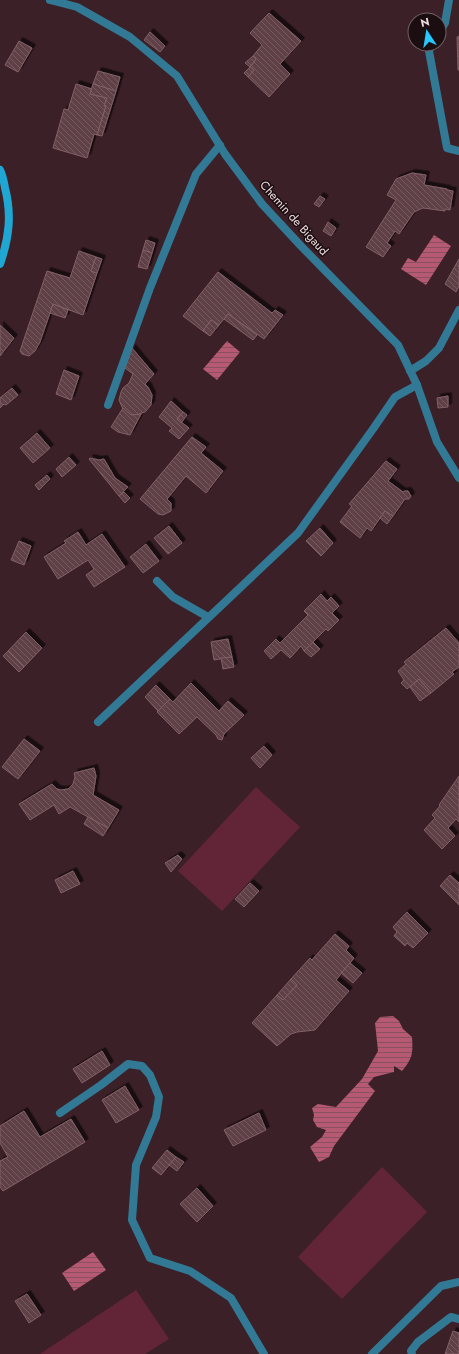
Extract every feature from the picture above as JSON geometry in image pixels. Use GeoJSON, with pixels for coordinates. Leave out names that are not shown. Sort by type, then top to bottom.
{"type":"FeatureCollection","features":[{"type":"Feature","properties":{"kind":"street","name":"Chemin de Bigaud"},"geometry":{"type":"LineString","coordinates":[[50,0],[77,7],[130,37],[177,76],[220,145],[262,204],[300,246],[398,345],[417,385],[437,442],[459,478]]}},
{"type":"Feature","properties":{"kind":"street"},"geometry":{"type":"LineString","coordinates":[[447,12],[449,0]]}},
{"type":"Feature","properties":{"kind":"street"},"geometry":{"type":"LineString","coordinates":[[428,52],[447,148],[459,151]]}},
{"type":"Feature","properties":{"kind":"street"},"geometry":{"type":"LineString","coordinates":[[108,405],[150,288],[196,174],[220,145]]}},
{"type":"Feature","properties":{"kind":"street"},"geometry":{"type":"LineString","coordinates":[[0,170],[8,198],[10,223],[5,249],[0,264]]}},
{"type":"Feature","properties":{"kind":"street"},"geometry":{"type":"LineString","coordinates":[[410,371],[426,361],[439,348],[459,310]]}},
{"type":"Feature","properties":{"kind":"street"},"geometry":{"type":"LineString","coordinates":[[98,722],[298,533],[395,397],[417,385]]}},
{"type":"Feature","properties":{"kind":"street"},"geometry":{"type":"LineString","coordinates":[[157,581],[173,597],[208,617]]}},
{"type":"Feature","properties":{"kind":"street"},"geometry":{"type":"LineString","coordinates":[[60,1113],[101,1085],[128,1064],[142,1066],[150,1075],[158,1097],[156,1117],[136,1165],[132,1220],[150,1258],[190,1271],[231,1298],[264,1354]]}},
{"type":"Feature","properties":{"kind":"street"},"geometry":{"type":"LineString","coordinates":[[372,1354],[440,1286],[459,1282]]}},
{"type":"Feature","properties":{"kind":"street"},"geometry":{"type":"LineString","coordinates":[[412,1354],[411,1351],[418,1342],[451,1317],[459,1319]]}},
{"type":"Feature","properties":{"kind":"shaded area"},"geometry":{"type":"Polygon","coordinates":[[[434,235],[451,246],[426,285],[401,269],[408,258],[416,262],[434,235]]]}},
{"type":"Feature","properties":{"kind":"shaded area"},"geometry":{"type":"Polygon","coordinates":[[[227,341],[240,352],[217,380],[203,369],[227,341]]]}},
{"type":"Feature","properties":{"kind":"shaded area"},"geometry":{"type":"Polygon","coordinates":[[[256,787],[300,827],[222,911],[178,871],[256,787]]]}},
{"type":"Feature","properties":{"kind":"shaded area"},"geometry":{"type":"Polygon","coordinates":[[[393,1016],[399,1021],[403,1029],[412,1037],[412,1051],[410,1059],[402,1071],[394,1066],[394,1072],[374,1077],[368,1084],[375,1091],[334,1146],[329,1157],[319,1162],[310,1147],[322,1137],[326,1130],[317,1127],[313,1120],[314,1115],[312,1108],[318,1104],[336,1107],[362,1079],[378,1051],[375,1023],[380,1017],[393,1016]]]}},
{"type":"Feature","properties":{"kind":"shaded area"},"geometry":{"type":"Polygon","coordinates":[[[382,1167],[427,1212],[342,1299],[298,1257],[382,1167]]]}},
{"type":"Feature","properties":{"kind":"shaded area"},"geometry":{"type":"Polygon","coordinates":[[[93,1252],[106,1270],[74,1291],[62,1273],[93,1252]]]}},
{"type":"Feature","properties":{"kind":"shaded area"},"geometry":{"type":"Polygon","coordinates":[[[136,1290],[169,1339],[145,1354],[40,1354],[136,1290]]]}},
{"type":"Feature","properties":{"kind":"building"},"geometry":{"type":"Polygon","coordinates":[[[269,13],[301,41],[280,64],[290,74],[269,97],[248,77],[254,70],[250,67],[256,59],[253,56],[262,45],[250,33],[269,13]]]}},
{"type":"Feature","properties":{"kind":"building"},"geometry":{"type":"Polygon","coordinates":[[[150,32],[165,46],[160,52],[144,40],[150,32]]]}},
{"type":"Feature","properties":{"kind":"building"},"geometry":{"type":"Polygon","coordinates":[[[459,36],[459,70],[458,70],[457,37],[459,36]]]}},
{"type":"Feature","properties":{"kind":"building"},"geometry":{"type":"Polygon","coordinates":[[[19,41],[32,48],[18,72],[5,65],[19,41]]]}},
{"type":"Feature","properties":{"kind":"building"},"geometry":{"type":"Polygon","coordinates":[[[253,56],[256,59],[250,67],[245,63],[253,56]]]}},
{"type":"Feature","properties":{"kind":"building"},"geometry":{"type":"Polygon","coordinates":[[[250,67],[254,70],[248,77],[244,73],[250,67]]]}},
{"type":"Feature","properties":{"kind":"building"},"geometry":{"type":"Polygon","coordinates":[[[98,71],[120,77],[116,91],[93,84],[98,71]]]}},
{"type":"Feature","properties":{"kind":"building"},"geometry":{"type":"Polygon","coordinates":[[[76,84],[92,89],[90,94],[107,98],[97,135],[94,134],[87,158],[53,148],[64,109],[68,110],[76,84]]]}},
{"type":"Feature","properties":{"kind":"building"},"geometry":{"type":"Polygon","coordinates":[[[93,84],[116,91],[102,136],[97,135],[107,98],[90,94],[93,84]]]}},
{"type":"Feature","properties":{"kind":"building"},"geometry":{"type":"Polygon","coordinates":[[[412,173],[426,175],[424,185],[453,191],[450,210],[445,209],[445,211],[423,208],[414,212],[399,234],[395,231],[387,243],[391,246],[383,257],[366,247],[396,200],[387,195],[396,179],[412,173]]]}},
{"type":"Feature","properties":{"kind":"building"},"geometry":{"type":"Polygon","coordinates":[[[320,196],[325,199],[319,207],[314,204],[320,196]]]}},
{"type":"Feature","properties":{"kind":"building"},"geometry":{"type":"Polygon","coordinates":[[[328,222],[336,228],[331,236],[323,231],[328,222]]]}},
{"type":"Feature","properties":{"kind":"building"},"geometry":{"type":"Polygon","coordinates":[[[146,240],[155,243],[152,253],[143,250],[146,240]]]}},
{"type":"Feature","properties":{"kind":"building"},"geometry":{"type":"Polygon","coordinates":[[[143,250],[152,253],[147,269],[138,267],[143,250]]]}},
{"type":"Feature","properties":{"kind":"building"},"geometry":{"type":"Polygon","coordinates":[[[79,251],[96,257],[91,271],[97,273],[83,315],[53,304],[40,342],[35,351],[29,356],[22,354],[20,351],[47,271],[70,278],[79,251]]]}},
{"type":"Feature","properties":{"kind":"building"},"geometry":{"type":"Polygon","coordinates":[[[96,257],[102,259],[97,273],[91,271],[96,257]]]}},
{"type":"Feature","properties":{"kind":"building"},"geometry":{"type":"Polygon","coordinates":[[[459,259],[459,286],[456,292],[445,284],[459,259]]]}},
{"type":"Feature","properties":{"kind":"building"},"geometry":{"type":"Polygon","coordinates":[[[218,272],[272,313],[275,310],[283,315],[264,339],[228,314],[219,325],[211,320],[203,331],[183,316],[218,272]]]}},
{"type":"Feature","properties":{"kind":"building"},"geometry":{"type":"Polygon","coordinates":[[[53,304],[68,310],[65,318],[50,313],[53,304]]]}},
{"type":"Feature","properties":{"kind":"building"},"geometry":{"type":"Polygon","coordinates":[[[228,314],[257,335],[253,340],[224,319],[228,314]]]}},
{"type":"Feature","properties":{"kind":"building"},"geometry":{"type":"Polygon","coordinates":[[[211,320],[219,325],[210,336],[203,331],[211,320]]]}},
{"type":"Feature","properties":{"kind":"building"},"geometry":{"type":"Polygon","coordinates":[[[0,325],[14,338],[0,356],[0,325]]]}},
{"type":"Feature","properties":{"kind":"building"},"geometry":{"type":"Polygon","coordinates":[[[132,348],[154,374],[145,384],[152,395],[151,405],[145,412],[136,415],[131,415],[124,410],[119,400],[123,388],[129,383],[133,374],[125,368],[132,348]]]}},
{"type":"Feature","properties":{"kind":"building"},"geometry":{"type":"Polygon","coordinates":[[[64,370],[79,376],[71,400],[56,394],[64,370]]]}},
{"type":"Feature","properties":{"kind":"building"},"geometry":{"type":"Polygon","coordinates":[[[12,388],[18,395],[0,408],[0,398],[12,388]]]}},
{"type":"Feature","properties":{"kind":"building"},"geometry":{"type":"Polygon","coordinates":[[[448,396],[448,407],[438,408],[437,398],[448,396]]]}},
{"type":"Feature","properties":{"kind":"building"},"geometry":{"type":"Polygon","coordinates":[[[171,401],[183,412],[177,419],[189,428],[179,439],[169,431],[172,428],[159,417],[171,401]]]}},
{"type":"Feature","properties":{"kind":"building"},"geometry":{"type":"Polygon","coordinates":[[[123,408],[131,415],[141,414],[130,435],[118,432],[111,427],[123,408]]]}},
{"type":"Feature","properties":{"kind":"building"},"geometry":{"type":"Polygon","coordinates":[[[183,412],[187,415],[181,423],[177,419],[183,412]]]}},
{"type":"Feature","properties":{"kind":"building"},"geometry":{"type":"Polygon","coordinates":[[[37,433],[50,448],[33,463],[20,448],[37,433]]]}},
{"type":"Feature","properties":{"kind":"building"},"geometry":{"type":"Polygon","coordinates":[[[192,437],[206,447],[201,453],[223,471],[206,493],[186,476],[167,499],[171,503],[171,511],[163,515],[158,514],[140,499],[192,437]]]}},
{"type":"Feature","properties":{"kind":"building"},"geometry":{"type":"Polygon","coordinates":[[[69,457],[76,465],[62,477],[56,469],[69,457]]]}},
{"type":"Feature","properties":{"kind":"building"},"geometry":{"type":"Polygon","coordinates":[[[89,459],[99,460],[104,459],[115,478],[128,487],[119,496],[89,459]]]}},
{"type":"Feature","properties":{"kind":"building"},"geometry":{"type":"Polygon","coordinates":[[[386,461],[397,469],[388,481],[403,492],[408,491],[411,496],[409,499],[405,499],[393,516],[385,511],[371,531],[367,528],[360,538],[340,522],[352,506],[349,504],[386,461]]]}},
{"type":"Feature","properties":{"kind":"building"},"geometry":{"type":"Polygon","coordinates":[[[47,475],[50,479],[39,490],[35,485],[47,475]]]}},
{"type":"Feature","properties":{"kind":"building"},"geometry":{"type":"Polygon","coordinates":[[[124,492],[130,498],[125,503],[119,496],[124,492]]]}},
{"type":"Feature","properties":{"kind":"building"},"geometry":{"type":"Polygon","coordinates":[[[385,511],[393,516],[387,524],[380,518],[385,511]]]}},
{"type":"Feature","properties":{"kind":"building"},"geometry":{"type":"Polygon","coordinates":[[[169,526],[182,543],[168,554],[154,538],[169,526]]]}},
{"type":"Feature","properties":{"kind":"building"},"geometry":{"type":"Polygon","coordinates":[[[320,528],[333,543],[321,556],[306,541],[320,528]]]}},
{"type":"Feature","properties":{"kind":"building"},"geometry":{"type":"Polygon","coordinates":[[[78,532],[86,545],[102,534],[125,567],[94,587],[86,575],[94,569],[88,560],[58,579],[44,557],[66,543],[64,541],[78,532]]]}},
{"type":"Feature","properties":{"kind":"building"},"geometry":{"type":"Polygon","coordinates":[[[19,541],[31,546],[24,565],[11,560],[19,541]]]}},
{"type":"Feature","properties":{"kind":"building"},"geometry":{"type":"Polygon","coordinates":[[[146,544],[159,561],[143,573],[130,557],[146,544]]]}},
{"type":"Feature","properties":{"kind":"building"},"geometry":{"type":"Polygon","coordinates":[[[321,594],[327,601],[331,597],[339,606],[332,613],[339,620],[328,631],[326,629],[304,651],[301,646],[290,658],[281,650],[271,659],[264,651],[276,639],[280,643],[308,615],[304,611],[321,594]]]}},
{"type":"Feature","properties":{"kind":"building"},"geometry":{"type":"Polygon","coordinates":[[[446,628],[459,643],[459,667],[452,672],[454,674],[431,693],[419,679],[407,689],[401,683],[404,680],[398,671],[406,664],[404,662],[446,628]]]}},
{"type":"Feature","properties":{"kind":"building"},"geometry":{"type":"Polygon","coordinates":[[[26,632],[42,648],[24,667],[8,651],[26,632]]]}},
{"type":"Feature","properties":{"kind":"building"},"geometry":{"type":"Polygon","coordinates":[[[228,639],[232,657],[214,660],[211,642],[228,639]]]}},
{"type":"Feature","properties":{"kind":"building"},"geometry":{"type":"Polygon","coordinates":[[[313,642],[320,649],[311,657],[304,651],[313,642]]]}},
{"type":"Feature","properties":{"kind":"building"},"geometry":{"type":"Polygon","coordinates":[[[8,651],[24,667],[19,672],[3,656],[8,651]]]}},
{"type":"Feature","properties":{"kind":"building"},"geometry":{"type":"Polygon","coordinates":[[[232,657],[234,667],[223,669],[221,658],[232,657]]]}},
{"type":"Feature","properties":{"kind":"building"},"geometry":{"type":"Polygon","coordinates":[[[419,679],[431,693],[420,701],[410,687],[419,679]]]}},
{"type":"Feature","properties":{"kind":"building"},"geometry":{"type":"Polygon","coordinates":[[[191,683],[219,711],[228,701],[244,715],[224,734],[222,740],[218,739],[216,735],[197,717],[179,734],[157,712],[170,699],[173,702],[191,683]]]}},
{"type":"Feature","properties":{"kind":"building"},"geometry":{"type":"Polygon","coordinates":[[[156,685],[170,699],[158,711],[145,697],[156,685]]]}},
{"type":"Feature","properties":{"kind":"building"},"geometry":{"type":"Polygon","coordinates":[[[24,739],[40,751],[18,779],[2,767],[24,739]]]}},
{"type":"Feature","properties":{"kind":"building"},"geometry":{"type":"Polygon","coordinates":[[[264,746],[272,755],[260,768],[251,758],[264,746]]]}},
{"type":"Feature","properties":{"kind":"building"},"geometry":{"type":"Polygon","coordinates":[[[94,768],[96,776],[93,795],[119,810],[108,828],[70,807],[59,814],[54,805],[30,820],[19,804],[52,784],[57,789],[68,789],[73,784],[75,777],[74,773],[94,768]]]}},
{"type":"Feature","properties":{"kind":"building"},"geometry":{"type":"Polygon","coordinates":[[[459,776],[459,822],[456,819],[448,828],[455,836],[442,849],[424,830],[435,818],[432,815],[440,806],[439,805],[459,776]]]}},
{"type":"Feature","properties":{"kind":"building"},"geometry":{"type":"Polygon","coordinates":[[[88,817],[108,828],[103,836],[84,824],[88,817]]]}},
{"type":"Feature","properties":{"kind":"building"},"geometry":{"type":"Polygon","coordinates":[[[178,855],[182,859],[171,872],[165,863],[178,855]]]}},
{"type":"Feature","properties":{"kind":"building"},"geometry":{"type":"Polygon","coordinates":[[[73,871],[80,884],[61,893],[55,880],[73,871]]]}},
{"type":"Feature","properties":{"kind":"building"},"geometry":{"type":"Polygon","coordinates":[[[450,875],[459,883],[459,905],[440,886],[450,875]]]}},
{"type":"Feature","properties":{"kind":"building"},"geometry":{"type":"Polygon","coordinates":[[[250,883],[259,891],[244,907],[235,899],[250,883]]]}},
{"type":"Feature","properties":{"kind":"building"},"geometry":{"type":"Polygon","coordinates":[[[407,912],[428,933],[413,948],[407,943],[405,946],[394,936],[397,932],[393,927],[407,912]]]}},
{"type":"Feature","properties":{"kind":"building"},"geometry":{"type":"Polygon","coordinates":[[[335,934],[349,946],[346,950],[354,958],[336,980],[349,991],[315,1030],[291,1034],[277,1046],[252,1023],[277,995],[283,1000],[297,985],[291,979],[310,958],[312,960],[335,934]]]}},
{"type":"Feature","properties":{"kind":"building"},"geometry":{"type":"Polygon","coordinates":[[[350,963],[362,973],[353,983],[341,973],[350,963]]]}},
{"type":"Feature","properties":{"kind":"building"},"geometry":{"type":"Polygon","coordinates":[[[291,979],[297,985],[283,1000],[277,995],[291,979]]]}},
{"type":"Feature","properties":{"kind":"building"},"geometry":{"type":"Polygon","coordinates":[[[102,1051],[110,1065],[82,1083],[73,1069],[102,1051]]]}},
{"type":"Feature","properties":{"kind":"building"},"geometry":{"type":"Polygon","coordinates":[[[125,1086],[139,1110],[116,1123],[102,1100],[125,1086]]]}},
{"type":"Feature","properties":{"kind":"building"},"geometry":{"type":"Polygon","coordinates":[[[24,1111],[40,1137],[71,1119],[85,1142],[3,1191],[0,1187],[0,1161],[8,1157],[0,1143],[0,1126],[24,1111]]]}},
{"type":"Feature","properties":{"kind":"building"},"geometry":{"type":"Polygon","coordinates":[[[259,1113],[266,1130],[233,1146],[224,1130],[259,1113]]]}},
{"type":"Feature","properties":{"kind":"building"},"geometry":{"type":"Polygon","coordinates":[[[167,1150],[176,1157],[161,1175],[152,1168],[167,1150]]]}},
{"type":"Feature","properties":{"kind":"building"},"geometry":{"type":"Polygon","coordinates":[[[176,1157],[184,1162],[177,1171],[169,1165],[176,1157]]]}},
{"type":"Feature","properties":{"kind":"building"},"geometry":{"type":"Polygon","coordinates":[[[197,1188],[213,1206],[197,1222],[180,1204],[197,1188]]]}},
{"type":"Feature","properties":{"kind":"building"},"geometry":{"type":"Polygon","coordinates":[[[27,1294],[41,1315],[29,1323],[15,1301],[27,1294]]]}},
{"type":"Feature","properties":{"kind":"building"},"geometry":{"type":"Polygon","coordinates":[[[453,1331],[459,1333],[459,1354],[445,1354],[453,1331]]]}}]}
